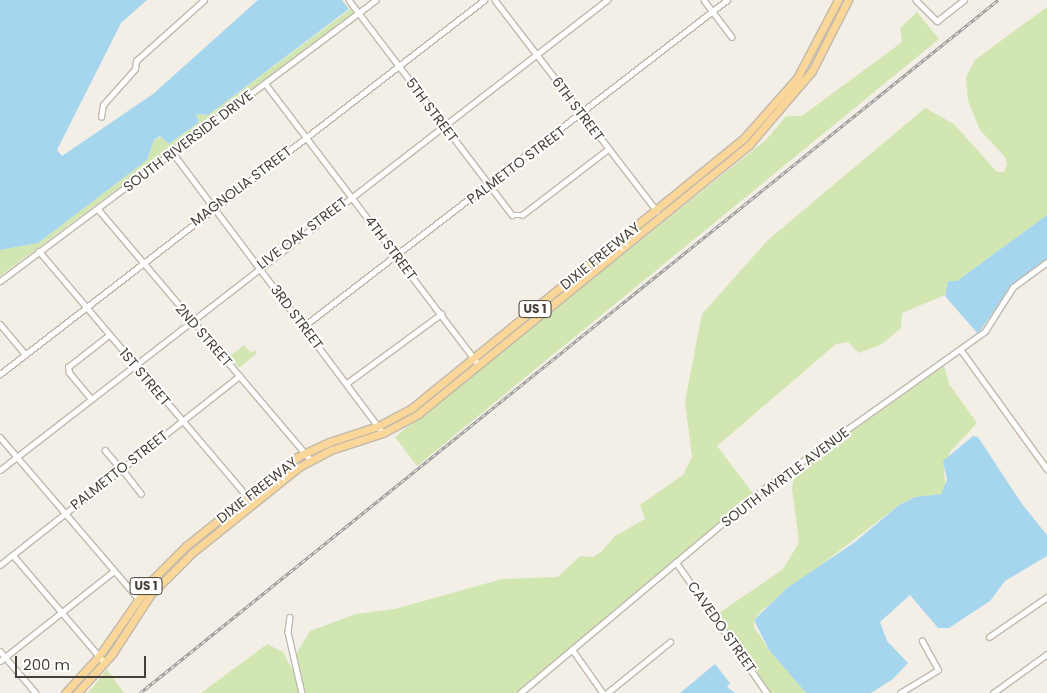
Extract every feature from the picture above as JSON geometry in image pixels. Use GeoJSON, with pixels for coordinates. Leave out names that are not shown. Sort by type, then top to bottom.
{"type":"FeatureCollection","features":[{"type":"Feature","properties":{"kind":"main road","name":"US 1"},"geometry":{"type":"LineString","coordinates":[[656,210],[720,159],[778,102],[826,28],[839,0]]}},
{"type":"Feature","properties":{"kind":"main road","name":"US 1"},"geometry":{"type":"LineString","coordinates":[[661,217],[725,166],[784,108],[835,31],[847,2]]}},
{"type":"Feature","properties":{"kind":"main road","name":"DIXIE FREEWAY"},"geometry":{"type":"LineString","coordinates":[[65,693],[99,656],[138,597],[186,546],[247,496],[305,453],[378,426],[413,407],[656,210]]}},
{"type":"Feature","properties":{"kind":"main road","name":"DIXIE FREEWAY"},"geometry":{"type":"LineString","coordinates":[[77,693],[104,662],[144,604],[192,553],[253,503],[311,460],[383,433],[418,414],[661,217]]}},
{"type":"Feature","properties":{"kind":"street"},"geometry":{"type":"LineString","coordinates":[[101,116],[103,105],[135,69],[136,62],[204,0]]}},
{"type":"Feature","properties":{"kind":"street","name":"5TH STREET"},"geometry":{"type":"LineString","coordinates":[[349,0],[512,215],[518,216],[608,149]]}},
{"type":"Feature","properties":{"kind":"street","name":"SOUTH RIVERSIDE DRIVE"},"geometry":{"type":"LineString","coordinates":[[0,281],[375,0]]}},
{"type":"Feature","properties":{"kind":"street","name":"MAGNOLIA STREET"},"geometry":{"type":"LineString","coordinates":[[0,374],[213,206],[484,0]]}},
{"type":"Feature","properties":{"kind":"street","name":"6TH STREET"},"geometry":{"type":"LineString","coordinates":[[495,0],[581,116],[661,217]]}},
{"type":"Feature","properties":{"kind":"street","name":"LIVE OAK STREET"},"geometry":{"type":"LineString","coordinates":[[0,470],[258,266],[607,0]]}},
{"type":"Feature","properties":{"kind":"street"},"geometry":{"type":"LineString","coordinates":[[704,0],[732,37]]}},
{"type":"Feature","properties":{"kind":"street","name":"PALMETTO STREET"},"geometry":{"type":"LineString","coordinates":[[304,326],[581,116],[727,0]]}},
{"type":"Feature","properties":{"kind":"street"},"geometry":{"type":"LineString","coordinates":[[839,0],[847,2]]}},
{"type":"Feature","properties":{"kind":"street"},"geometry":{"type":"LineString","coordinates":[[916,0],[937,21],[964,0]]}},
{"type":"Feature","properties":{"kind":"street"},"geometry":{"type":"LineString","coordinates":[[826,28],[835,31]]}},
{"type":"Feature","properties":{"kind":"street","name":"4TH STREET"},"geometry":{"type":"LineString","coordinates":[[265,83],[479,365]]}},
{"type":"Feature","properties":{"kind":"street"},"geometry":{"type":"LineString","coordinates":[[778,102],[784,108]]}},
{"type":"Feature","properties":{"kind":"street","name":"3RD STREET"},"geometry":{"type":"LineString","coordinates":[[173,153],[383,433]]}},
{"type":"Feature","properties":{"kind":"street"},"geometry":{"type":"LineString","coordinates":[[720,159],[725,166]]}},
{"type":"Feature","properties":{"kind":"street","name":"2ND STREET"},"geometry":{"type":"LineString","coordinates":[[98,209],[190,320],[311,460]]}},
{"type":"Feature","properties":{"kind":"street","name":"1ST STREET"},"geometry":{"type":"LineString","coordinates":[[39,251],[84,307],[253,503]]}},
{"type":"Feature","properties":{"kind":"street","name":"SOUTH MYRTLE AVENUE"},"geometry":{"type":"LineString","coordinates":[[520,693],[763,489],[961,350],[990,326],[1014,286],[1047,262]]}},
{"type":"Feature","properties":{"kind":"street"},"geometry":{"type":"LineString","coordinates":[[563,286],[568,293]]}},
{"type":"Feature","properties":{"kind":"street"},"geometry":{"type":"LineString","coordinates":[[347,383],[441,314]]}},
{"type":"Feature","properties":{"kind":"street"},"geometry":{"type":"LineString","coordinates":[[0,324],[25,354]]}},
{"type":"Feature","properties":{"kind":"street"},"geometry":{"type":"LineString","coordinates":[[90,398],[68,367],[109,335]]}},
{"type":"Feature","properties":{"kind":"street"},"geometry":{"type":"LineString","coordinates":[[961,350],[1047,469]]}},
{"type":"Feature","properties":{"kind":"street","name":"PALMETTO STREET"},"geometry":{"type":"LineString","coordinates":[[0,565],[239,376]]}},
{"type":"Feature","properties":{"kind":"street"},"geometry":{"type":"LineString","coordinates":[[0,437],[144,604]]}},
{"type":"Feature","properties":{"kind":"street"},"geometry":{"type":"LineString","coordinates":[[105,450],[141,493]]}},
{"type":"Feature","properties":{"kind":"street"},"geometry":{"type":"LineString","coordinates":[[186,546],[192,553]]}},
{"type":"Feature","properties":{"kind":"street"},"geometry":{"type":"LineString","coordinates":[[13,555],[104,662]]}},
{"type":"Feature","properties":{"kind":"street","name":"CAVEDO STREET"},"geometry":{"type":"LineString","coordinates":[[676,562],[767,693]]}},
{"type":"Feature","properties":{"kind":"street"},"geometry":{"type":"LineString","coordinates":[[0,661],[114,571]]}},
{"type":"Feature","properties":{"kind":"street"},"geometry":{"type":"LineString","coordinates":[[989,637],[1047,597]]}},
{"type":"Feature","properties":{"kind":"street"},"geometry":{"type":"LineString","coordinates":[[290,617],[288,632],[302,693]]}},
{"type":"Feature","properties":{"kind":"street"},"geometry":{"type":"LineString","coordinates":[[900,693],[938,670],[922,641]]}},
{"type":"Feature","properties":{"kind":"street"},"geometry":{"type":"LineString","coordinates":[[572,649],[605,693],[670,642]]}},
{"type":"Feature","properties":{"kind":"street"},"geometry":{"type":"LineString","coordinates":[[0,651],[36,693]]}},
{"type":"Feature","properties":{"kind":"street"},"geometry":{"type":"LineString","coordinates":[[993,693],[1047,654]]}},
{"type":"Feature","properties":{"kind":"green space"},"geometry":{"type":"Polygon","coordinates":[[[1047,7],[1047,215],[957,281],[949,281],[945,295],[902,313],[901,328],[882,344],[859,353],[848,342],[836,344],[717,446],[755,496],[520,693],[201,693],[267,644],[283,652],[300,684],[297,653],[310,631],[356,614],[395,609],[502,579],[558,577],[580,556],[593,557],[601,552],[615,536],[645,519],[640,505],[683,475],[692,457],[685,401],[702,314],[768,240],[925,108],[954,124],[997,172],[1004,172],[1007,165],[1005,157],[980,130],[968,101],[966,77],[975,60],[1047,7]]]}},
{"type":"Feature","properties":{"kind":"green space"},"geometry":{"type":"Polygon","coordinates":[[[352,8],[353,13],[346,19],[0,276],[0,250],[38,243],[147,160],[154,140],[161,137],[169,144],[199,122],[196,114],[208,115],[352,8]]]}},
{"type":"Feature","properties":{"kind":"green space"},"geometry":{"type":"Polygon","coordinates":[[[917,12],[939,39],[417,466],[395,437],[766,140],[786,116],[802,116],[902,42],[900,28],[917,12]]]}},
{"type":"Feature","properties":{"kind":"green space"},"geometry":{"type":"Polygon","coordinates":[[[244,345],[251,353],[255,350],[257,353],[239,368],[230,356],[244,345]]]}},
{"type":"Feature","properties":{"kind":"green space"},"geometry":{"type":"Polygon","coordinates":[[[944,366],[949,384],[977,423],[950,452],[944,472],[946,489],[941,494],[915,497],[899,505],[761,611],[754,620],[754,627],[769,650],[806,693],[768,693],[718,617],[719,613],[782,570],[794,551],[799,542],[792,489],[794,476],[803,466],[944,366]]]}},
{"type":"Feature","properties":{"kind":"green space"},"geometry":{"type":"Polygon","coordinates":[[[107,669],[124,693],[87,693],[92,688],[107,669]]]}},
{"type":"Feature","properties":{"kind":"water"},"geometry":{"type":"Polygon","coordinates":[[[0,0],[147,0],[121,23],[57,150],[62,156],[153,94],[258,0],[342,0],[349,9],[208,115],[196,114],[199,122],[169,144],[160,136],[154,140],[147,160],[38,243],[0,250],[0,0]]]}},
{"type":"Feature","properties":{"kind":"water"},"geometry":{"type":"Polygon","coordinates":[[[1047,215],[1047,259],[1012,285],[978,334],[945,296],[948,281],[957,281],[1047,215]]]}},
{"type":"Feature","properties":{"kind":"water"},"geometry":{"type":"Polygon","coordinates":[[[973,436],[978,437],[1022,504],[1047,535],[1047,556],[1005,581],[990,601],[949,628],[938,628],[910,595],[880,622],[887,641],[908,663],[893,679],[871,693],[806,693],[769,650],[754,620],[787,588],[855,542],[899,505],[915,497],[941,494],[947,480],[943,461],[973,436]]]}},
{"type":"Feature","properties":{"kind":"water"},"geometry":{"type":"Polygon","coordinates":[[[715,664],[730,683],[727,687],[735,693],[680,693],[715,664]]]}},
{"type":"Feature","properties":{"kind":"railway"},"geometry":{"type":"LineString","coordinates":[[140,693],[998,0]]}}]}
